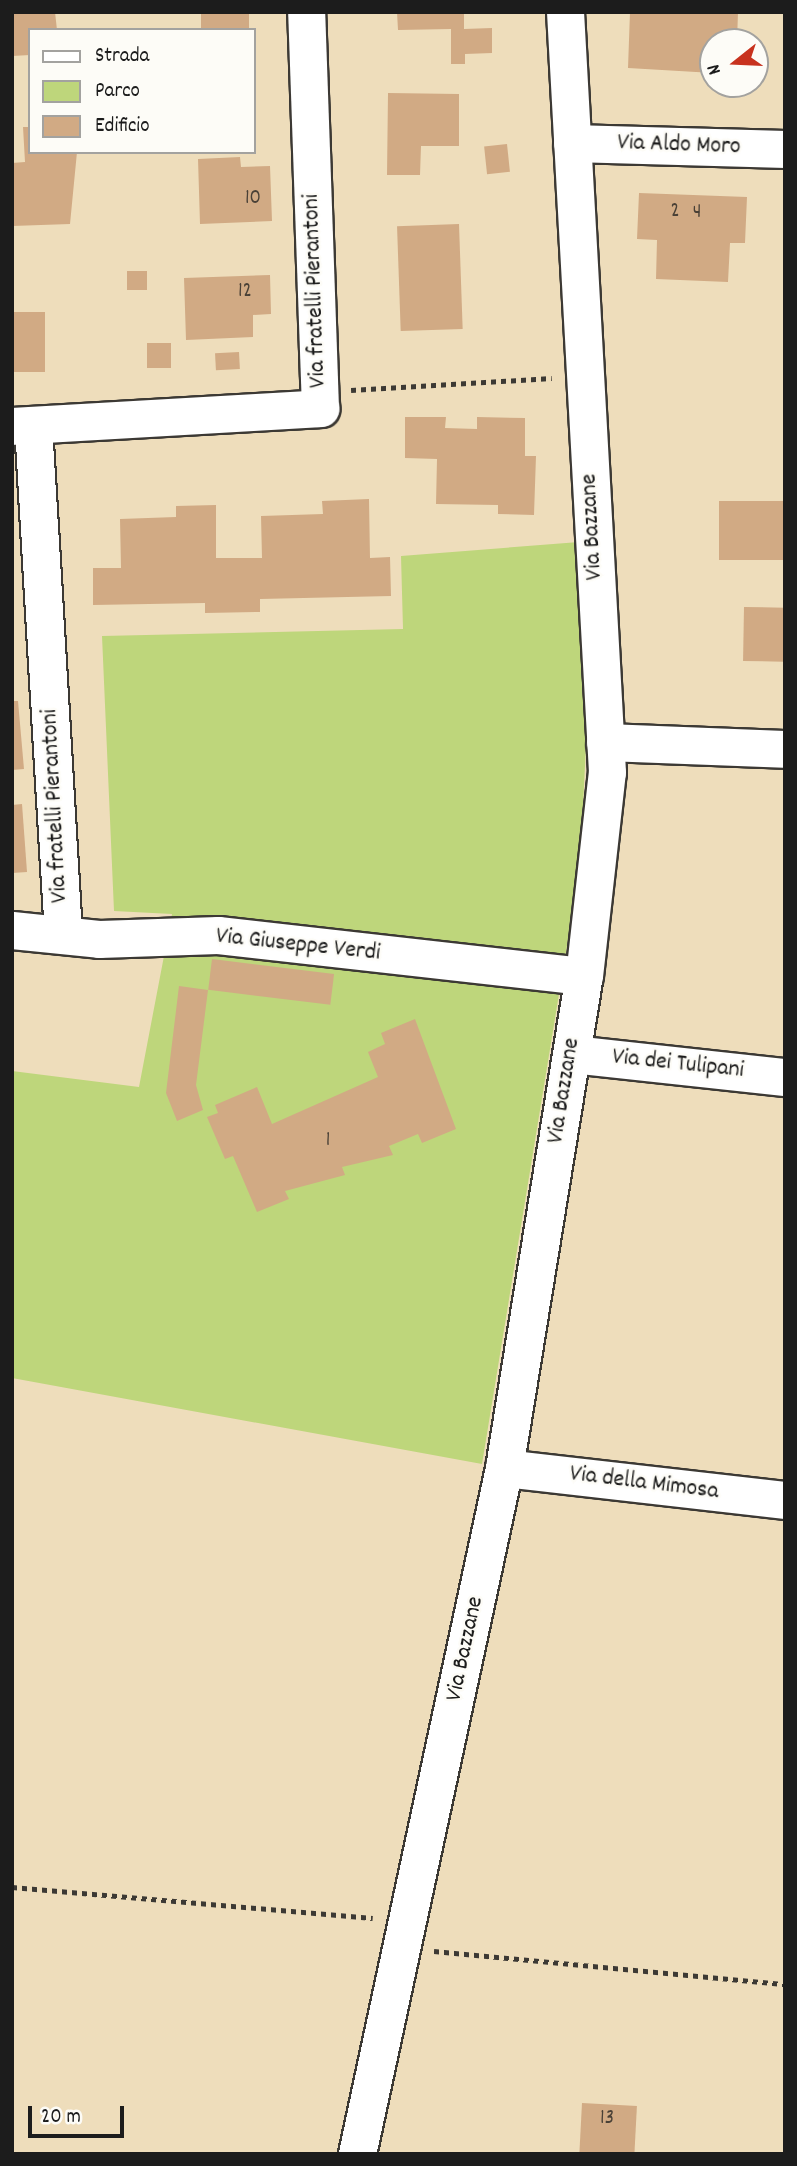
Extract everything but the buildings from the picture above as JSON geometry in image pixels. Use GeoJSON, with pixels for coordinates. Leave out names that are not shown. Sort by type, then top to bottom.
{"type":"FeatureCollection","features":[{"type":"Feature","properties":{"kind":"street","name":"Via fratelli Pierantoni"},"geometry":{"type":"LineString","coordinates":[[63,934],[23,426],[320,408],[306,12]]}},
{"type":"Feature","properties":{"kind":"street","name":"Via Bazzane"},"geometry":{"type":"LineString","coordinates":[[357,2154],[409,1922],[504,1468],[584,976],[605,742],[565,12]]}},
{"type":"Feature","properties":{"kind":"street","name":"Via Aldo Moro"},"geometry":{"type":"LineString","coordinates":[[572,143],[785,149]]}},
{"type":"Feature","properties":{"kind":"street"},"geometry":{"type":"LineString","coordinates":[[605,742],[785,749]]}},
{"type":"Feature","properties":{"kind":"street","name":"Via Giuseppe Verdi"},"geometry":{"type":"LineString","coordinates":[[12,930],[63,934],[218,935],[584,976]]}},
{"type":"Feature","properties":{"kind":"street","name":"Via dei Tulipani"},"geometry":{"type":"LineString","coordinates":[[572,1054],[785,1077]]}},
{"type":"Feature","properties":{"kind":"street","name":"Via della Mimosa"},"geometry":{"type":"LineString","coordinates":[[504,1468],[785,1500]]}},
{"type":"Feature","properties":{"kind":"path"},"geometry":{"type":"LineString","coordinates":[[320,392],[567,378]]}},
{"type":"Feature","properties":{"kind":"path"},"geometry":{"type":"LineString","coordinates":[[12,1887],[409,1922]]}},
{"type":"Feature","properties":{"kind":"path"},"geometry":{"type":"LineString","coordinates":[[425,1956],[439,1951],[785,1984]]}},
{"type":"Feature","properties":{"kind":"green space"},"geometry":{"type":"Polygon","coordinates":[[[579,542],[587,726],[580,866],[482,1464],[12,1378],[12,1071],[139,1087],[172,914],[114,911],[102,636],[403,629],[401,556],[579,542]]]}}]}
